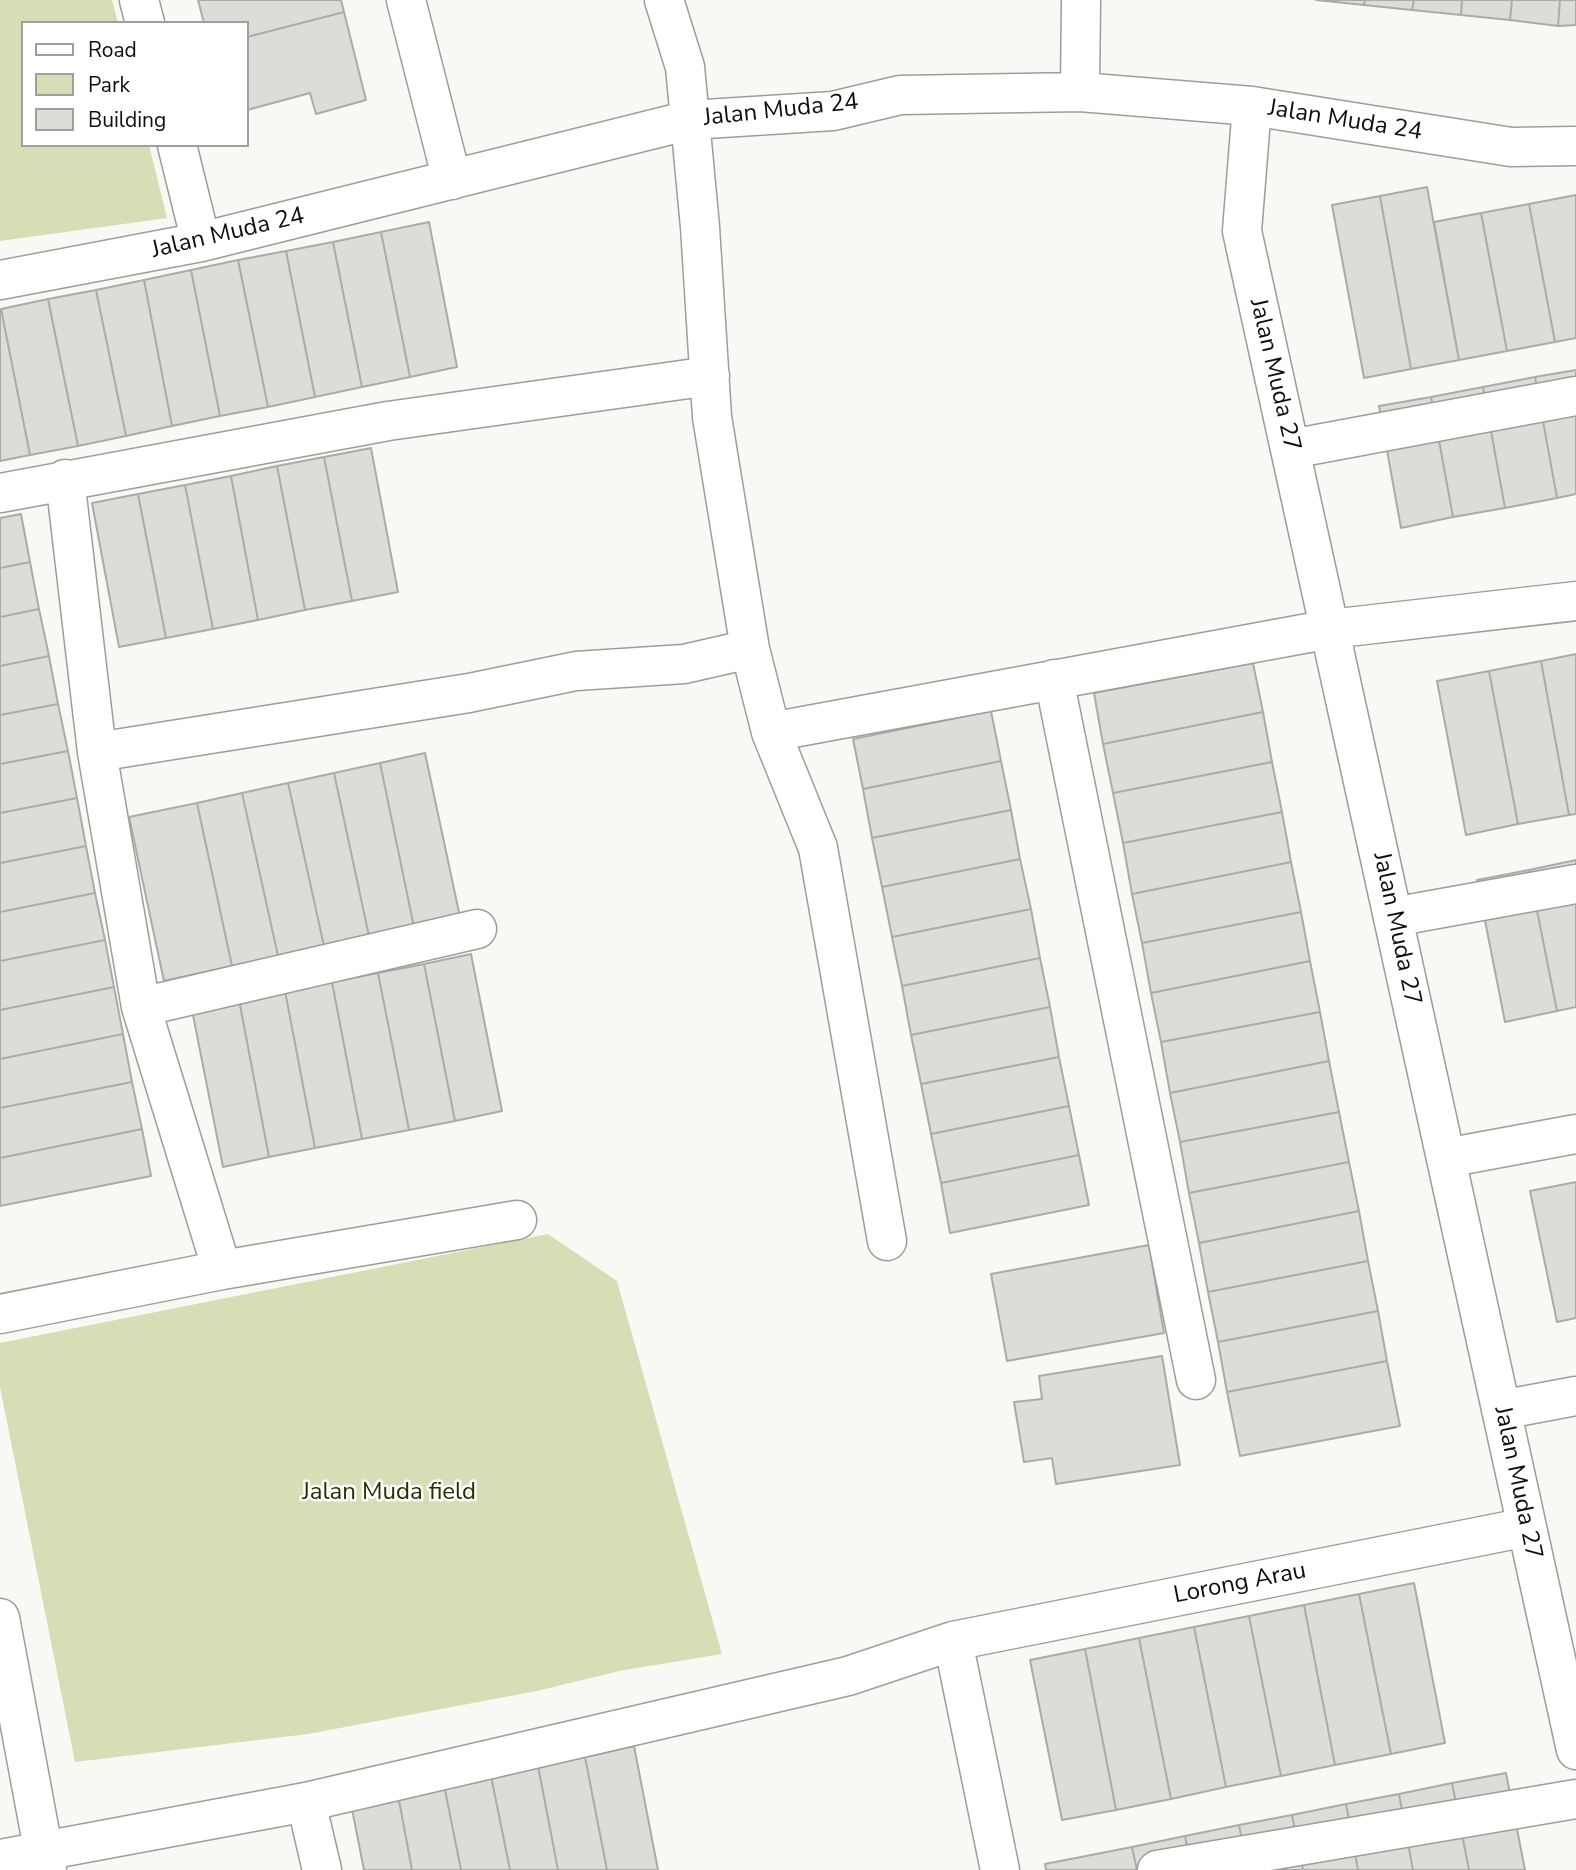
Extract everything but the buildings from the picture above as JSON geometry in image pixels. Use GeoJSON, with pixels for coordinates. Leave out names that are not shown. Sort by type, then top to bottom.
{"type":"FeatureCollection","features":[{"type":"Feature","properties":{"kind":"street"},"geometry":{"type":"LineString","coordinates":[[139,0],[144,21]]}},
{"type":"Feature","properties":{"kind":"street"},"geometry":{"type":"LineString","coordinates":[[406,0],[452,180]]}},
{"type":"Feature","properties":{"kind":"street"},"geometry":{"type":"LineString","coordinates":[[664,0],[685,67],[700,227],[712,417],[750,649],[771,732],[818,848],[887,1241]]}},
{"type":"Feature","properties":{"kind":"street"},"geometry":{"type":"LineString","coordinates":[[1080,92],[1081,0]]}},
{"type":"Feature","properties":{"kind":"street","name":"Jalan Muda 24"},"geometry":{"type":"LineString","coordinates":[[0,280],[201,242],[690,120],[832,111],[900,95],[1080,92],[1252,106],[1511,147],[1576,146]]}},
{"type":"Feature","properties":{"kind":"street","name":"Jalan Muda 27"},"geometry":{"type":"LineString","coordinates":[[1252,106],[1242,231],[1527,1527],[1562,1622],[1576,1750]]}},
{"type":"Feature","properties":{"kind":"street"},"geometry":{"type":"LineString","coordinates":[[177,147],[201,242]]}},
{"type":"Feature","properties":{"kind":"street"},"geometry":{"type":"LineString","coordinates":[[0,492],[388,422],[710,376]]}},
{"type":"Feature","properties":{"kind":"street"},"geometry":{"type":"LineString","coordinates":[[1291,449],[1576,396]]}},
{"type":"Feature","properties":{"kind":"street"},"geometry":{"type":"LineString","coordinates":[[65,480],[97,752],[141,1007],[222,1270]]}},
{"type":"Feature","properties":{"kind":"street"},"geometry":{"type":"LineString","coordinates":[[771,732],[1330,628],[1576,601]]}},
{"type":"Feature","properties":{"kind":"street"},"geometry":{"type":"LineString","coordinates":[[97,752],[469,694],[576,671],[684,664],[750,649]]}},
{"type":"Feature","properties":{"kind":"street"},"geometry":{"type":"LineString","coordinates":[[1054,679],[1196,1380]]}},
{"type":"Feature","properties":{"kind":"street"},"geometry":{"type":"LineString","coordinates":[[1393,917],[1576,884]]}},
{"type":"Feature","properties":{"kind":"street"},"geometry":{"type":"LineString","coordinates":[[141,1007],[477,929]]}},
{"type":"Feature","properties":{"kind":"street"},"geometry":{"type":"LineString","coordinates":[[1446,1158],[1576,1134]]}},
{"type":"Feature","properties":{"kind":"street"},"geometry":{"type":"LineString","coordinates":[[0,1314],[222,1270],[517,1220]]}},
{"type":"Feature","properties":{"kind":"street"},"geometry":{"type":"LineString","coordinates":[[1502,1410],[1576,1396]]}},
{"type":"Feature","properties":{"kind":"street","name":"Lorong Arau"},"geometry":{"type":"LineString","coordinates":[[0,1858],[45,1860],[848,1676],[953,1641],[1527,1527]]}},
{"type":"Feature","properties":{"kind":"street"},"geometry":{"type":"LineString","coordinates":[[0,1618],[45,1860]]}},
{"type":"Feature","properties":{"kind":"street"},"geometry":{"type":"LineString","coordinates":[[953,1641],[1000,1870]]}},
{"type":"Feature","properties":{"kind":"street"},"geometry":{"type":"LineString","coordinates":[[1157,1870],[1576,1799]]}},
{"type":"Feature","properties":{"kind":"street"},"geometry":{"type":"LineString","coordinates":[[306,1802],[323,1870]]}},
{"type":"Feature","properties":{"kind":"green space"},"geometry":{"type":"Polygon","coordinates":[[[0,0],[112,0],[117,21],[21,21],[21,147],[149,147],[167,218],[0,241],[0,0]]]}},
{"type":"Feature","properties":{"kind":"green space","name":"Jalan Muda field"},"geometry":{"type":"Polygon","coordinates":[[[548,1234],[617,1281],[722,1654],[619,1671],[537,1691],[308,1734],[75,1762],[0,1387],[0,1343],[548,1234]]]}}]}
